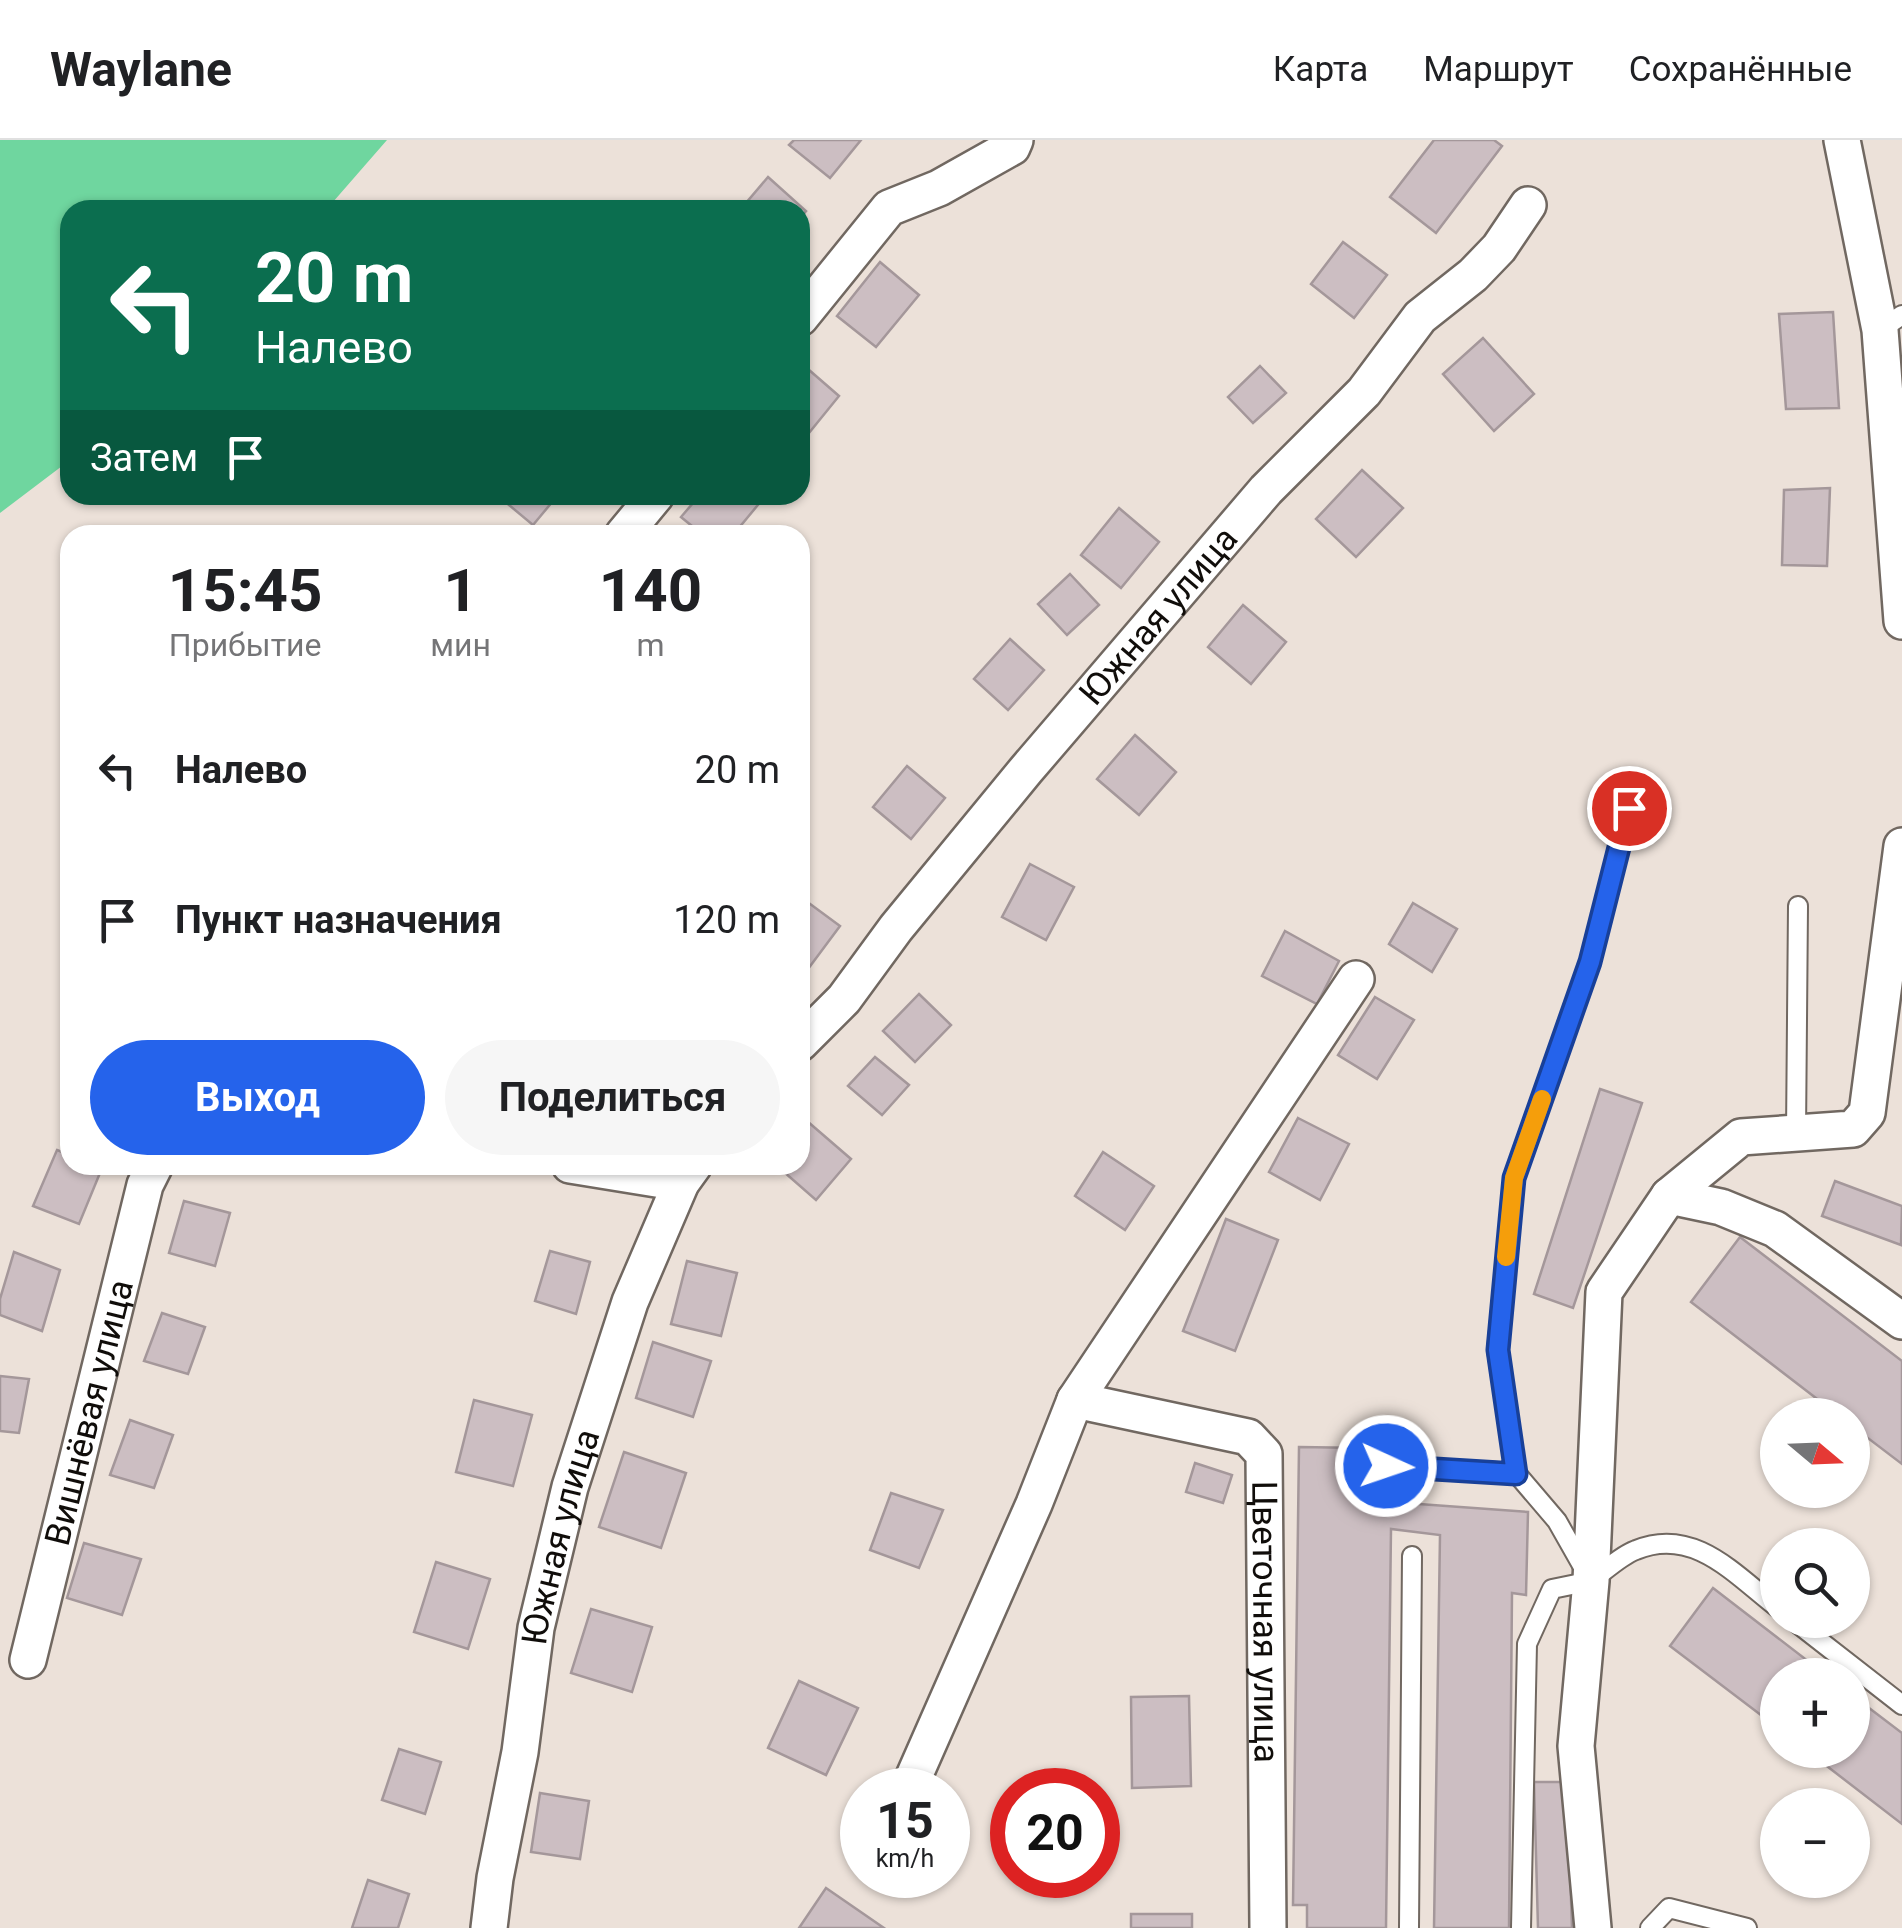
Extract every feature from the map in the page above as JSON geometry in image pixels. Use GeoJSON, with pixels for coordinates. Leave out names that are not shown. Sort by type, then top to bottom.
{"type":"FeatureCollection","features":[{"type":"Feature","properties":{"kind":"street"},"geometry":{"type":"LineString","coordinates":[[810,306],[890,208],[939,188],[1012,147],[1015,140]]}},
{"type":"Feature","properties":{"kind":"street"},"geometry":{"type":"LineString","coordinates":[[1842,140],[1891,322],[1902,621]]}},
{"type":"Feature","properties":{"kind":"street","name":"Южная улица"},"geometry":{"type":"LineString","coordinates":[[810,1033],[844,999],[896,928],[1014,784],[1266,490],[1364,392],[1420,317],[1499,248],[1528,204]]}},
{"type":"Feature","properties":{"kind":"street"},"geometry":{"type":"LineString","coordinates":[[632,525],[648,505]]}},
{"type":"Feature","properties":{"kind":"street"},"geometry":{"type":"LineString","coordinates":[[1593,1928],[1576,1746],[1590,1582],[1604,1292],[1669,1196],[1741,1138],[1853,1129],[1867,1113],[1902,846]]}},
{"type":"Feature","properties":{"kind":"street"},"geometry":{"type":"LineString","coordinates":[[918,1768],[1034,1504],[1075,1400],[1356,979]]}},
{"type":"Feature","properties":{"kind":"street","name":"Вишнёвая улица"},"geometry":{"type":"LineString","coordinates":[[28,1660],[150,1175]]}},
{"type":"Feature","properties":{"kind":"street","name":"Южная улица"},"geometry":{"type":"LineString","coordinates":[[489,1928],[494,1878],[520,1752],[536,1628],[570,1487],[630,1302],[687,1175]]}},
{"type":"Feature","properties":{"kind":"street"},"geometry":{"type":"LineString","coordinates":[[1669,1196],[1722,1208],[1775,1229],[1902,1321]]}},
{"type":"Feature","properties":{"kind":"street","name":"Цветочная улица"},"geometry":{"type":"LineString","coordinates":[[1075,1400],[1248,1436],[1264,1454],[1268,1928]]}},
{"type":"Feature","properties":{"kind":"lane"},"geometry":{"type":"LineString","coordinates":[[1590,1582],[1557,1521],[1516,1474],[1498,1350],[1514,1178],[1590,962],[1629,808]]}},
{"type":"Feature","properties":{"kind":"lane"},"geometry":{"type":"LineString","coordinates":[[1796,1133],[1798,906]]}},
{"type":"Feature","properties":{"kind":"lane"},"geometry":{"type":"LineString","coordinates":[[1386,1466],[1516,1474]]}},
{"type":"Feature","properties":{"kind":"lane"},"geometry":{"type":"LineString","coordinates":[[1521,1928],[1527,1644],[1552,1589],[1590,1582],[1634,1550],[1672,1541],[1704,1551],[1760,1594]]}},
{"type":"Feature","properties":{"kind":"lane"},"geometry":{"type":"LineString","coordinates":[[1409,1928],[1412,1556]]}},
{"type":"Feature","properties":{"kind":"lane"},"geometry":{"type":"LineString","coordinates":[[1815,1638],[1902,1705]]}},
{"type":"Feature","properties":{"kind":"lane"},"geometry":{"type":"LineString","coordinates":[[1650,1928],[1669,1908],[1747,1928]]}},
{"type":"Feature","properties":{"kind":"green space"},"geometry":{"type":"Polygon","coordinates":[[[0,140],[387,140],[335,200],[60,200],[60,468],[0,513],[0,140]]]}},
{"type":"Feature","properties":{"kind":"building"},"geometry":{"type":"Polygon","coordinates":[[[794,140],[861,140],[830,178],[789,145],[794,140]]]}},
{"type":"Feature","properties":{"kind":"building"},"geometry":{"type":"Polygon","coordinates":[[[1434,140],[1494,140],[1502,146],[1436,233],[1390,197],[1434,140]]]}},
{"type":"Feature","properties":{"kind":"building"},"geometry":{"type":"Polygon","coordinates":[[[768,177],[794,200],[748,200],[768,177]]]}},
{"type":"Feature","properties":{"kind":"building"},"geometry":{"type":"Polygon","coordinates":[[[1343,242],[1387,275],[1354,318],[1311,284],[1343,242]]]}},
{"type":"Feature","properties":{"kind":"building"},"geometry":{"type":"Polygon","coordinates":[[[880,262],[919,295],[876,347],[837,316],[880,262]]]}},
{"type":"Feature","properties":{"kind":"building"},"geometry":{"type":"Polygon","coordinates":[[[1833,312],[1839,408],[1786,409],[1779,314],[1833,312]]]}},
{"type":"Feature","properties":{"kind":"building"},"geometry":{"type":"Polygon","coordinates":[[[1483,338],[1534,394],[1494,431],[1443,374],[1483,338]]]}},
{"type":"Feature","properties":{"kind":"building"},"geometry":{"type":"Polygon","coordinates":[[[1260,366],[1286,393],[1253,423],[1228,397],[1260,366]]]}},
{"type":"Feature","properties":{"kind":"building"},"geometry":{"type":"Polygon","coordinates":[[[810,371],[839,396],[810,432],[810,371]]]}},
{"type":"Feature","properties":{"kind":"building"},"geometry":{"type":"Polygon","coordinates":[[[1362,470],[1403,508],[1356,557],[1316,519],[1362,470]]]}},
{"type":"Feature","properties":{"kind":"building"},"geometry":{"type":"Polygon","coordinates":[[[1830,488],[1827,566],[1782,565],[1784,490],[1830,488]]]}},
{"type":"Feature","properties":{"kind":"building"},"geometry":{"type":"Polygon","coordinates":[[[509,505],[550,505],[533,525],[509,505]]]}},
{"type":"Feature","properties":{"kind":"building"},"geometry":{"type":"Polygon","coordinates":[[[691,505],[758,505],[741,525],[691,525],[681,517],[691,505]]]}},
{"type":"Feature","properties":{"kind":"building"},"geometry":{"type":"Polygon","coordinates":[[[1119,508],[1159,542],[1121,588],[1081,555],[1119,508]]]}},
{"type":"Feature","properties":{"kind":"building"},"geometry":{"type":"Polygon","coordinates":[[[1070,574],[1099,605],[1067,635],[1038,604],[1070,574]]]}},
{"type":"Feature","properties":{"kind":"building"},"geometry":{"type":"Polygon","coordinates":[[[1243,605],[1286,642],[1251,684],[1208,647],[1243,605]]]}},
{"type":"Feature","properties":{"kind":"building"},"geometry":{"type":"Polygon","coordinates":[[[1010,639],[1044,670],[1008,710],[974,679],[1010,639]]]}},
{"type":"Feature","properties":{"kind":"building"},"geometry":{"type":"Polygon","coordinates":[[[1135,735],[1176,772],[1139,815],[1097,779],[1135,735]]]}},
{"type":"Feature","properties":{"kind":"building"},"geometry":{"type":"Polygon","coordinates":[[[907,766],[945,798],[911,839],[873,807],[907,766]]]}},
{"type":"Feature","properties":{"kind":"building"},"geometry":{"type":"Polygon","coordinates":[[[1030,864],[1074,887],[1046,940],[1002,917],[1030,864]]]}},
{"type":"Feature","properties":{"kind":"building"},"geometry":{"type":"Polygon","coordinates":[[[1413,903],[1457,929],[1432,972],[1389,944],[1413,903]]]}},
{"type":"Feature","properties":{"kind":"building"},"geometry":{"type":"Polygon","coordinates":[[[810,904],[840,926],[810,966],[810,904]]]}},
{"type":"Feature","properties":{"kind":"building"},"geometry":{"type":"Polygon","coordinates":[[[1285,931],[1339,961],[1317,1004],[1262,976],[1285,931]]]}},
{"type":"Feature","properties":{"kind":"building"},"geometry":{"type":"Polygon","coordinates":[[[919,994],[951,1025],[915,1062],[883,1031],[919,994]]]}},
{"type":"Feature","properties":{"kind":"building"},"geometry":{"type":"Polygon","coordinates":[[[1375,997],[1414,1020],[1377,1079],[1338,1055],[1375,997]]]}},
{"type":"Feature","properties":{"kind":"building"},"geometry":{"type":"Polygon","coordinates":[[[875,1057],[909,1085],[882,1115],[848,1086],[875,1057]]]}},
{"type":"Feature","properties":{"kind":"building"},"geometry":{"type":"Polygon","coordinates":[[[1600,1089],[1642,1103],[1573,1308],[1534,1294],[1600,1089]]]}},
{"type":"Feature","properties":{"kind":"building"},"geometry":{"type":"Polygon","coordinates":[[[1298,1118],[1349,1144],[1320,1200],[1269,1172],[1298,1118]]]}},
{"type":"Feature","properties":{"kind":"building"},"geometry":{"type":"Polygon","coordinates":[[[810,1124],[851,1159],[816,1200],[787,1175],[810,1175],[810,1124]]]}},
{"type":"Feature","properties":{"kind":"building"},"geometry":{"type":"Polygon","coordinates":[[[57,1150],[60,1175],[99,1175],[79,1224],[33,1206],[57,1150]]]}},
{"type":"Feature","properties":{"kind":"building"},"geometry":{"type":"Polygon","coordinates":[[[1103,1152],[1154,1186],[1125,1230],[1075,1196],[1103,1152]]]}},
{"type":"Feature","properties":{"kind":"building"},"geometry":{"type":"Polygon","coordinates":[[[1835,1181],[1902,1206],[1901,1245],[1822,1216],[1835,1181]]]}},
{"type":"Feature","properties":{"kind":"building"},"geometry":{"type":"Polygon","coordinates":[[[184,1201],[230,1213],[215,1266],[169,1253],[184,1201]]]}},
{"type":"Feature","properties":{"kind":"building"},"geometry":{"type":"Polygon","coordinates":[[[1226,1219],[1278,1240],[1235,1351],[1183,1331],[1226,1219]]]}},
{"type":"Feature","properties":{"kind":"building"},"geometry":{"type":"Polygon","coordinates":[[[1740,1237],[1902,1361],[1902,1464],[1870,1440],[1870,1398],[1816,1398],[1691,1302],[1740,1237]]]}},
{"type":"Feature","properties":{"kind":"building"},"geometry":{"type":"Polygon","coordinates":[[[550,1251],[590,1262],[576,1314],[535,1301],[550,1251]]]}},
{"type":"Feature","properties":{"kind":"building"},"geometry":{"type":"Polygon","coordinates":[[[14,1252],[60,1270],[42,1331],[0,1315],[0,1299],[14,1252]]]}},
{"type":"Feature","properties":{"kind":"building"},"geometry":{"type":"Polygon","coordinates":[[[687,1261],[737,1273],[721,1336],[671,1324],[687,1261]]]}},
{"type":"Feature","properties":{"kind":"building"},"geometry":{"type":"Polygon","coordinates":[[[162,1313],[205,1327],[188,1374],[144,1361],[162,1313]]]}},
{"type":"Feature","properties":{"kind":"building"},"geometry":{"type":"Polygon","coordinates":[[[653,1342],[711,1361],[693,1417],[636,1398],[653,1342]]]}},
{"type":"Feature","properties":{"kind":"building"},"geometry":{"type":"Polygon","coordinates":[[[0,1376],[29,1379],[19,1433],[0,1431],[0,1376]]]}},
{"type":"Feature","properties":{"kind":"building"},"geometry":{"type":"Polygon","coordinates":[[[474,1400],[532,1415],[513,1486],[456,1472],[474,1400]]]}},
{"type":"Feature","properties":{"kind":"building"},"geometry":{"type":"Polygon","coordinates":[[[130,1420],[173,1435],[154,1488],[110,1475],[130,1420]]]}},
{"type":"Feature","properties":{"kind":"building"},"geometry":{"type":"Polygon","coordinates":[[[1299,1447],[1364,1448],[1366,1483],[1405,1503],[1528,1512],[1526,1595],[1512,1593],[1509,1928],[1434,1928],[1440,1535],[1391,1529],[1386,1928],[1307,1928],[1307,1905],[1293,1905],[1299,1447]]]}},
{"type":"Feature","properties":{"kind":"building"},"geometry":{"type":"Polygon","coordinates":[[[624,1452],[686,1473],[661,1548],[599,1527],[624,1452]]]}},
{"type":"Feature","properties":{"kind":"building"},"geometry":{"type":"Polygon","coordinates":[[[1195,1463],[1232,1475],[1223,1503],[1186,1492],[1195,1463]]]}},
{"type":"Feature","properties":{"kind":"building"},"geometry":{"type":"Polygon","coordinates":[[[891,1493],[943,1510],[919,1568],[870,1550],[891,1493]]]}},
{"type":"Feature","properties":{"kind":"building"},"geometry":{"type":"Polygon","coordinates":[[[84,1543],[141,1559],[122,1615],[67,1598],[84,1543]]]}},
{"type":"Feature","properties":{"kind":"building"},"geometry":{"type":"Polygon","coordinates":[[[436,1562],[490,1579],[468,1649],[414,1632],[436,1562]]]}},
{"type":"Feature","properties":{"kind":"building"},"geometry":{"type":"Polygon","coordinates":[[[1713,1588],[1760,1624],[1760,1638],[1778,1638],[1804,1658],[1760,1658],[1760,1714],[1670,1646],[1713,1588]]]}},
{"type":"Feature","properties":{"kind":"building"},"geometry":{"type":"Polygon","coordinates":[[[591,1609],[652,1627],[632,1692],[571,1673],[591,1609]]]}},
{"type":"Feature","properties":{"kind":"building"},"geometry":{"type":"Polygon","coordinates":[[[799,1681],[858,1708],[826,1775],[768,1748],[799,1681]]]}},
{"type":"Feature","properties":{"kind":"building"},"geometry":{"type":"Polygon","coordinates":[[[1189,1696],[1191,1786],[1132,1788],[1131,1697],[1189,1696]]]}},
{"type":"Feature","properties":{"kind":"building"},"geometry":{"type":"Polygon","coordinates":[[[1870,1709],[1902,1733],[1902,1824],[1870,1799],[1870,1788],[1855,1788],[1829,1768],[1870,1768],[1870,1709]]]}},
{"type":"Feature","properties":{"kind":"building"},"geometry":{"type":"Polygon","coordinates":[[[399,1749],[441,1762],[425,1814],[382,1800],[399,1749]]]}},
{"type":"Feature","properties":{"kind":"building"},"geometry":{"type":"Polygon","coordinates":[[[1534,1782],[1567,1782],[1572,1928],[1538,1928],[1534,1782]]]}},
{"type":"Feature","properties":{"kind":"building"},"geometry":{"type":"Polygon","coordinates":[[[540,1793],[589,1801],[580,1859],[531,1852],[540,1793]]]}},
{"type":"Feature","properties":{"kind":"building"},"geometry":{"type":"Polygon","coordinates":[[[368,1880],[409,1894],[398,1928],[352,1928],[368,1880]]]}},
{"type":"Feature","properties":{"kind":"building"},"geometry":{"type":"Polygon","coordinates":[[[826,1888],[884,1928],[799,1928],[826,1888]]]}},
{"type":"Feature","properties":{"kind":"building"},"geometry":{"type":"Polygon","coordinates":[[[1131,1914],[1192,1914],[1192,1928],[1131,1928],[1131,1914]]]}},
{"type":"Feature","properties":{"kind":"slow traffic"},"geometry":{"type":"LineString","coordinates":[[1506,1257],[1514,1178],[1542,1099]]}},
{"type":"Feature","properties":{"kind":"route"},"geometry":{"type":"LineString","coordinates":[[1386,1466],[1516,1474],[1498,1350],[1514,1178],[1590,962],[1629,808]]}}]}
